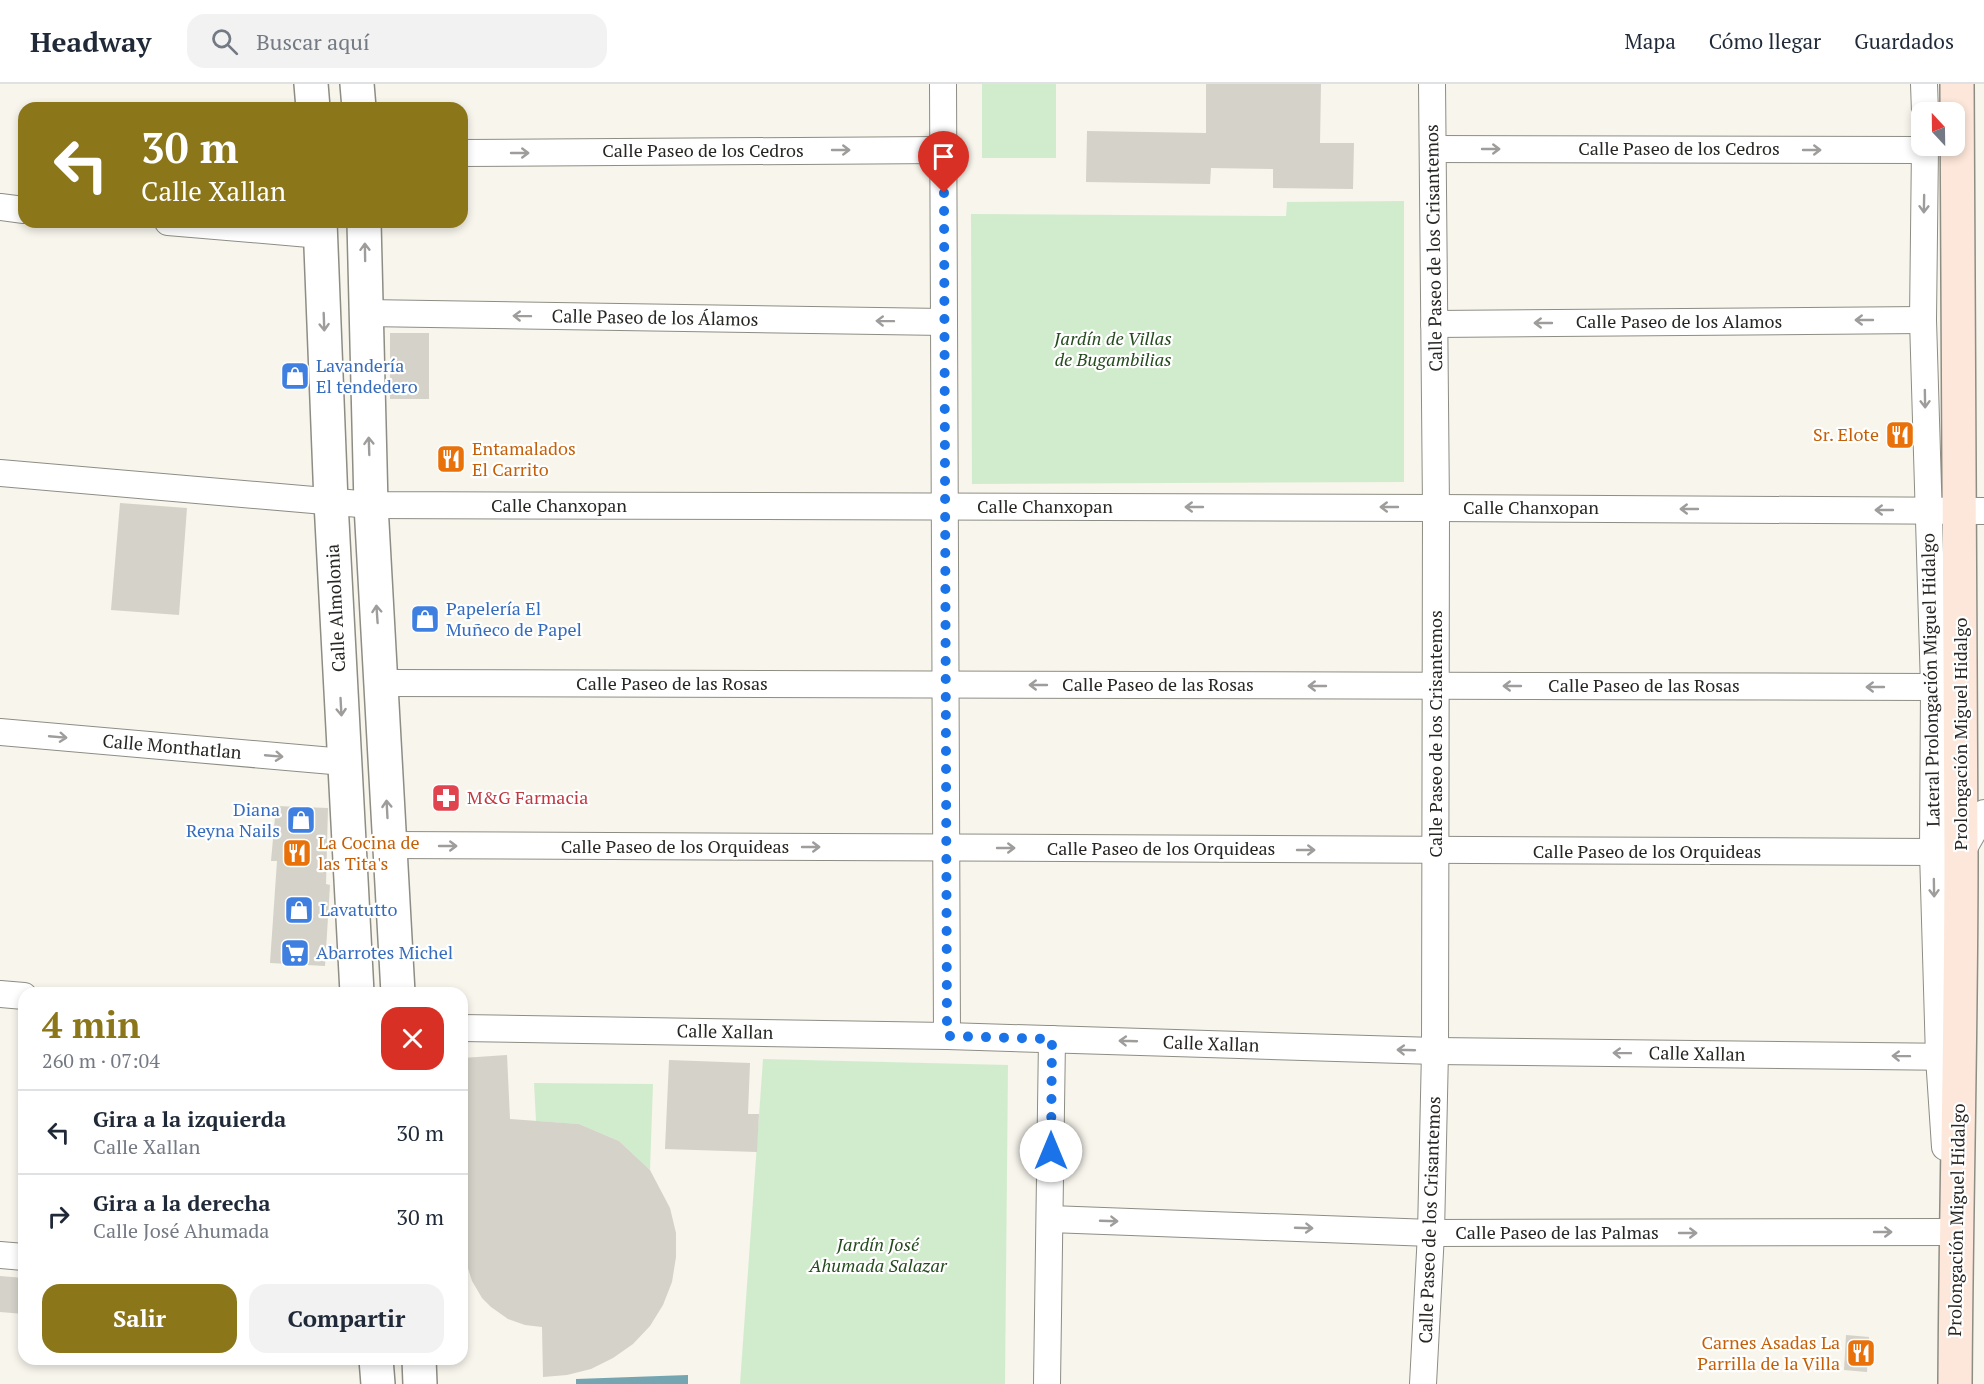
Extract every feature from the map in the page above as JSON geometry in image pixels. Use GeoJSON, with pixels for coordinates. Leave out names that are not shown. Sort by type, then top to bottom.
{"type":"FeatureCollection","features":[{"type":"Feature","properties":{"kind":"main road","name":"Prolongación Miguel Hidalgo"},"geometry":{"type":"LineString","coordinates":[[1955,1384],[1955,1223],[1949,1057],[1947,852],[1976,803],[1972,511],[1957,84]]}},
{"type":"Feature","properties":{"kind":"street"},"geometry":{"type":"LineString","coordinates":[[311,84],[312,102]]}},
{"type":"Feature","properties":{"kind":"street"},"geometry":{"type":"LineString","coordinates":[[357,84],[358,102]]}},
{"type":"Feature","properties":{"kind":"street"},"geometry":{"type":"LineString","coordinates":[[943,84],[947,1036]]}},
{"type":"Feature","properties":{"kind":"street","name":"Calle Paseo de los Crisantemos"},"geometry":{"type":"LineString","coordinates":[[1424,1384],[1431,1233],[1435,1051],[1436,507],[1432,84]]}},
{"type":"Feature","properties":{"kind":"street"},"geometry":{"type":"LineString","coordinates":[[1924,84],[1924,102]]}},
{"type":"Feature","properties":{"kind":"street","name":"Calle Paseo de los Cedros"},"geometry":{"type":"LineString","coordinates":[[1433,149],[1911,148]]}},
{"type":"Feature","properties":{"kind":"street","name":"Calle Paseo de los Cedros"},"geometry":{"type":"LineString","coordinates":[[468,153],[944,150]]}},
{"type":"Feature","properties":{"kind":"street","name":"Lateral Prolongación Miguel Hidalgo"},"geometry":{"type":"LineString","coordinates":[[1925,156],[1923,320],[1928,510],[1934,687],[1947,852]]}},
{"type":"Feature","properties":{"kind":"street"},"geometry":{"type":"LineString","coordinates":[[0,207],[18,209]]}},
{"type":"Feature","properties":{"kind":"street"},"geometry":{"type":"LineString","coordinates":[[299,228],[321,229]]}},
{"type":"Feature","properties":{"kind":"street"},"geometry":{"type":"LineString","coordinates":[[364,228],[371,505],[398,987]]}},
{"type":"Feature","properties":{"kind":"street","name":"Calle Almolonia"},"geometry":{"type":"LineString","coordinates":[[321,229],[331,502],[357,987]]}},
{"type":"Feature","properties":{"kind":"street","name":"Calle Paseo de los Álamos"},"geometry":{"type":"LineString","coordinates":[[366,313],[944,322]]}},
{"type":"Feature","properties":{"kind":"street","name":"Calle Paseo de los Alamos"},"geometry":{"type":"LineString","coordinates":[[1434,324],[1923,320]]}},
{"type":"Feature","properties":{"kind":"street","name":"Calle Chanxopan"},"geometry":{"type":"LineString","coordinates":[[0,473],[371,505],[1436,507],[1972,511]]}},
{"type":"Feature","properties":{"kind":"street","name":"Calle Paseo de las Rosas"},"geometry":{"type":"LineString","coordinates":[[382,683],[1934,687]]}},
{"type":"Feature","properties":{"kind":"street","name":"Calle Monthatlan"},"geometry":{"type":"LineString","coordinates":[[0,732],[344,762]]}},
{"type":"Feature","properties":{"kind":"street","name":"Calle Paseo de los Orquideas"},"geometry":{"type":"LineString","coordinates":[[389,845],[1947,852]]}},
{"type":"Feature","properties":{"kind":"street"},"geometry":{"type":"LineString","coordinates":[[0,994],[18,996]]}},
{"type":"Feature","properties":{"kind":"street","name":"Calle Xallan"},"geometry":{"type":"LineString","coordinates":[[468,1028],[947,1036],[1435,1051],[1949,1057]]}},
{"type":"Feature","properties":{"kind":"street"},"geometry":{"type":"LineString","coordinates":[[1047,1384],[1052,1039]]}},
{"type":"Feature","properties":{"kind":"street","name":"Calle Paseo de las Palmas"},"geometry":{"type":"LineString","coordinates":[[1050,1219],[1431,1233],[1955,1223]]}},
{"type":"Feature","properties":{"kind":"street"},"geometry":{"type":"LineString","coordinates":[[0,1255],[18,1256]]}},
{"type":"Feature","properties":{"kind":"street"},"geometry":{"type":"LineString","coordinates":[[376,1365],[378,1384]]}},
{"type":"Feature","properties":{"kind":"street"},"geometry":{"type":"LineString","coordinates":[[419,1365],[420,1384]]}},
{"type":"Feature","properties":{"kind":"green space"},"geometry":{"type":"Polygon","coordinates":[[[982,84],[1056,84],[1056,158],[982,158],[982,84]]]}},
{"type":"Feature","properties":{"kind":"green space","name":"Jardín de Villas de Bugambilias"},"geometry":{"type":"Polygon","coordinates":[[[1404,201],[1404,482],[972,484],[971,214],[1286,216],[1287,202],[1404,201]]]}},
{"type":"Feature","properties":{"kind":"green space","name":"Jardín José Ahumada Salazar"},"geometry":{"type":"Polygon","coordinates":[[[763,1059],[1008,1065],[1005,1384],[740,1384],[763,1059]]]}},
{"type":"Feature","properties":{"kind":"green space"},"geometry":{"type":"Polygon","coordinates":[[[534,1083],[653,1084],[650,1170],[619,1141],[579,1124],[536,1121],[534,1083]]]}},
{"type":"Feature","properties":{"kind":"water"},"geometry":{"type":"Polygon","coordinates":[[[688,1375],[688,1384],[576,1384],[576,1379],[688,1375]]]}},
{"type":"Feature","properties":{"kind":"building"},"geometry":{"type":"Polygon","coordinates":[[[1206,84],[1321,84],[1320,143],[1354,143],[1353,189],[1273,188],[1273,169],[1211,168],[1210,184],[1086,182],[1087,131],[1206,133],[1206,84]]]}},
{"type":"Feature","properties":{"kind":"building"},"geometry":{"type":"Polygon","coordinates":[[[390,333],[429,333],[429,399],[390,399],[390,333]]]}},
{"type":"Feature","properties":{"kind":"building"},"geometry":{"type":"Polygon","coordinates":[[[120,503],[187,508],[179,615],[111,610],[120,503]]]}},
{"type":"Feature","properties":{"kind":"building"},"geometry":{"type":"Polygon","coordinates":[[[276,806],[328,808],[326,884],[330,885],[325,966],[270,963],[277,861],[271,861],[276,806]]]}},
{"type":"Feature","properties":{"kind":"building"},"geometry":{"type":"Polygon","coordinates":[[[507,1055],[510,1119],[579,1124],[619,1141],[650,1170],[670,1208],[676,1233],[676,1257],[672,1282],[663,1305],[650,1326],[633,1344],[613,1358],[591,1369],[567,1375],[543,1377],[542,1327],[525,1325],[508,1319],[482,1298],[472,1281],[468,1268],[468,1058],[507,1055]]]}},
{"type":"Feature","properties":{"kind":"building"},"geometry":{"type":"Polygon","coordinates":[[[669,1060],[750,1063],[748,1114],[759,1114],[757,1152],[665,1149],[669,1060]]]}},
{"type":"Feature","properties":{"kind":"building"},"geometry":{"type":"Polygon","coordinates":[[[0,1276],[18,1278],[18,1314],[0,1312],[0,1276]]]}},
{"type":"Feature","properties":{"kind":"building"},"geometry":{"type":"Polygon","coordinates":[[[1846,1335],[1869,1337],[1867,1372],[1844,1370],[1846,1335]]]}},
{"type":"Feature","properties":{"kind":"place","name":"Lavandería El tendedero"},"geometry":{"type":"Point","coordinates":[295,376]}},
{"type":"Feature","properties":{"kind":"place","name":"Sr. Elote"},"geometry":{"type":"Point","coordinates":[1900,435]}},
{"type":"Feature","properties":{"kind":"place","name":"Entamalados El Carrito"},"geometry":{"type":"Point","coordinates":[451,459]}},
{"type":"Feature","properties":{"kind":"place","name":"Papelería El Muñeco de Papel"},"geometry":{"type":"Point","coordinates":[425,619]}},
{"type":"Feature","properties":{"kind":"place","name":"M&G Farmacia"},"geometry":{"type":"Point","coordinates":[446,798]}},
{"type":"Feature","properties":{"kind":"place","name":"Diana Reyna Nails"},"geometry":{"type":"Point","coordinates":[301,820]}},
{"type":"Feature","properties":{"kind":"place","name":"La Cocina de las Tita's"},"geometry":{"type":"Point","coordinates":[297,853]}},
{"type":"Feature","properties":{"kind":"place","name":"Lavatutto"},"geometry":{"type":"Point","coordinates":[299,910]}},
{"type":"Feature","properties":{"kind":"place","name":"Abarrotes Michel"},"geometry":{"type":"Point","coordinates":[295,953]}},
{"type":"Feature","properties":{"kind":"place","name":"Carnes Asadas La Parrilla de la Villa"},"geometry":{"type":"Point","coordinates":[1861,1353]}},
{"type":"Feature","properties":{"kind":"route"},"geometry":{"type":"LineString","coordinates":[[944,193],[947,1036],[1052,1039],[1051,1151]]}}]}
